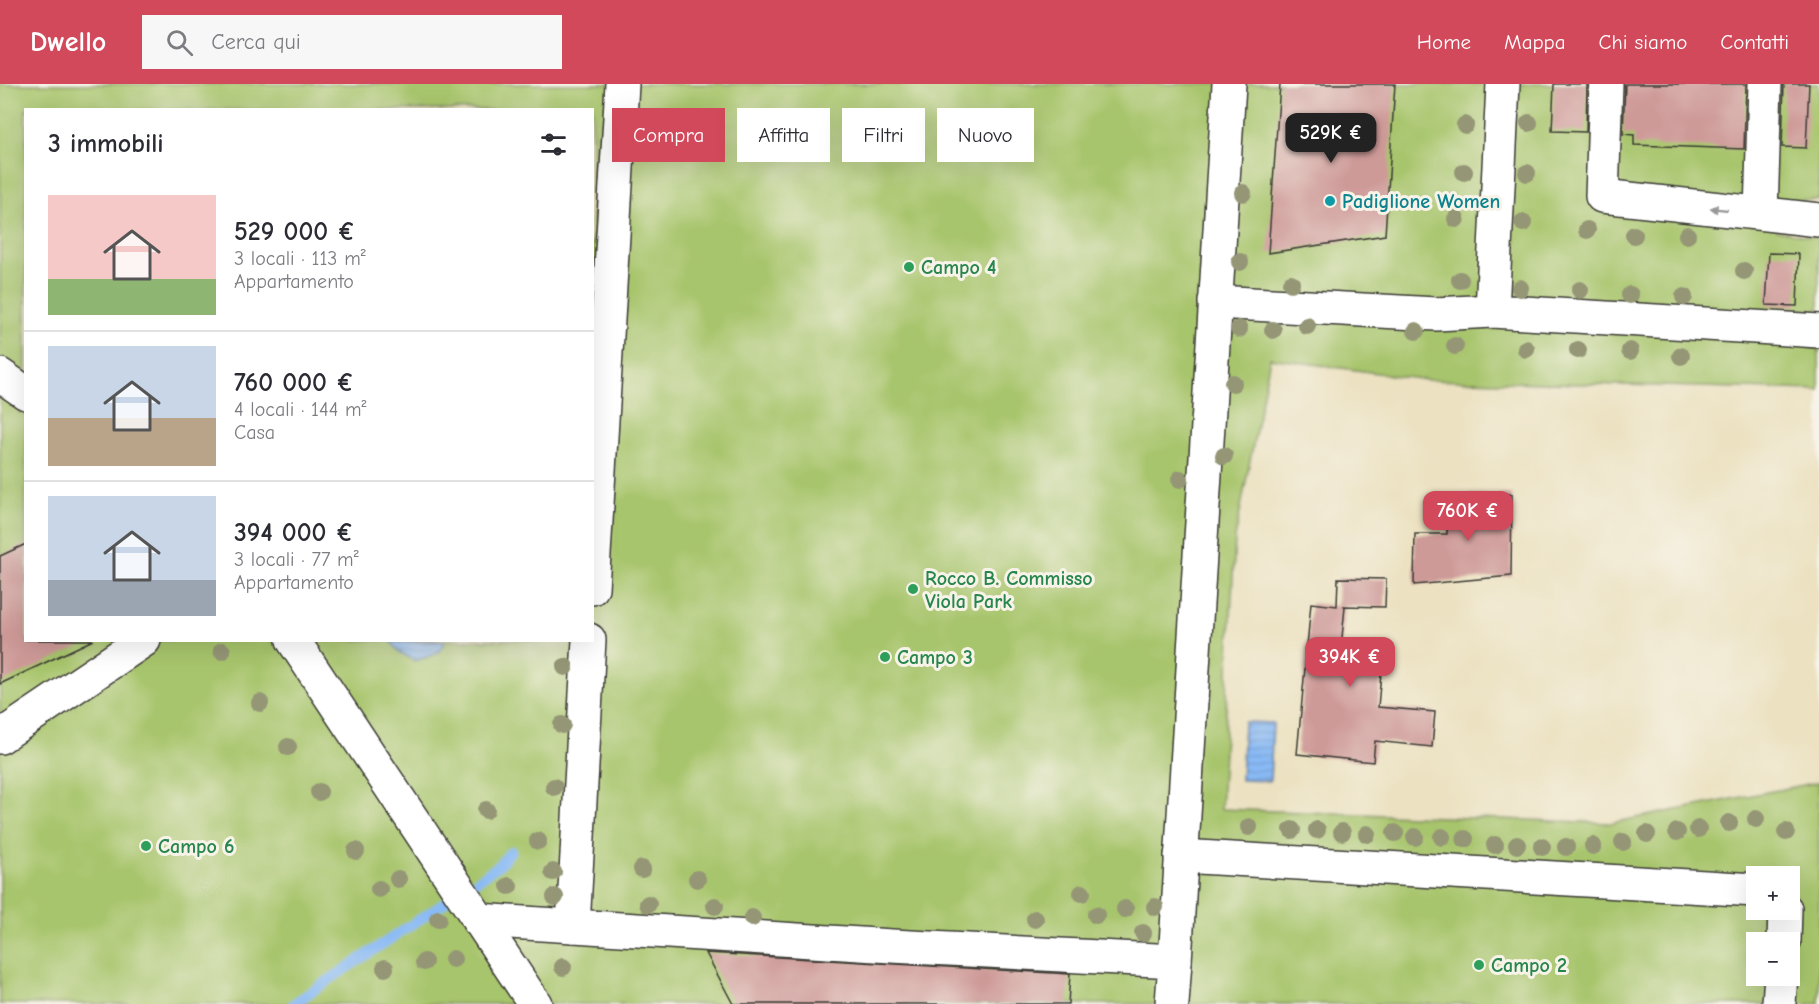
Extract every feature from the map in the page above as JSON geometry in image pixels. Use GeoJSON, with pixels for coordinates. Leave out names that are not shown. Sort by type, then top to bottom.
{"type":"FeatureCollection","features":[{"type":"Feature","properties":{"kind":"lane"},"geometry":{"type":"LineString","coordinates":[[594,554],[622,84]]}},
{"type":"Feature","properties":{"kind":"lane"},"geometry":{"type":"LineString","coordinates":[[1172,1004],[1229,84]]}},
{"type":"Feature","properties":{"kind":"lane"},"geometry":{"type":"LineString","coordinates":[[1492,311],[1503,84]]}},
{"type":"Feature","properties":{"kind":"lane"},"geometry":{"type":"LineString","coordinates":[[1606,84],[1602,196],[1819,220]]}},
{"type":"Feature","properties":{"kind":"lane"},"geometry":{"type":"LineString","coordinates":[[1761,213],[1765,84]]}},
{"type":"Feature","properties":{"kind":"lane"},"geometry":{"type":"LineString","coordinates":[[1215,302],[1436,314],[1492,311],[1819,331]]}},
{"type":"Feature","properties":{"kind":"lane"},"geometry":{"type":"LineString","coordinates":[[0,375],[24,392]]}},
{"type":"Feature","properties":{"kind":"lane"},"geometry":{"type":"LineString","coordinates":[[0,737],[141,642]]}},
{"type":"Feature","properties":{"kind":"lane"},"geometry":{"type":"LineString","coordinates":[[294,642],[535,1004]]}},
{"type":"Feature","properties":{"kind":"lane"},"geometry":{"type":"LineString","coordinates":[[573,926],[590,642]]}},
{"type":"Feature","properties":{"kind":"lane"},"geometry":{"type":"LineString","coordinates":[[1181,856],[1746,889]]}},
{"type":"Feature","properties":{"kind":"lane"},"geometry":{"type":"LineString","coordinates":[[473,912],[573,926],[1174,961]]}},
{"type":"Feature","properties":{"kind":"green space","name":"Rocco B. Commisso Viola Park"},"geometry":{"type":"Polygon","coordinates":[[[0,84],[1819,84],[1819,200],[1779,200],[1777,230],[1819,238],[1819,310],[1766,310],[1764,339],[1819,349],[1819,390],[1427,380],[1270,358],[1235,538],[1221,809],[1611,823],[1819,782],[1819,1004],[0,1004],[0,84]]]}},
{"type":"Feature","properties":{"kind":"water"},"geometry":{"type":"Polygon","coordinates":[[[392,642],[444,642],[438,653],[415,661],[398,651],[392,642]]]}},
{"type":"Feature","properties":{"kind":"water"},"geometry":{"type":"Polygon","coordinates":[[[1244,722],[1273,723],[1270,781],[1241,780],[1244,722]]]}},
{"type":"Feature","properties":{"kind":"building","name":"Padiglione Women"},"geometry":{"type":"Polygon","coordinates":[[[1280,84],[1395,84],[1385,235],[1268,253],[1280,84]]]}},
{"type":"Feature","properties":{"kind":"building"},"geometry":{"type":"Polygon","coordinates":[[[1554,84],[1587,84],[1586,132],[1552,131],[1554,84]]]}},
{"type":"Feature","properties":{"kind":"building"},"geometry":{"type":"Polygon","coordinates":[[[1625,84],[1746,84],[1744,149],[1634,145],[1634,135],[1623,134],[1625,84]]]}},
{"type":"Feature","properties":{"kind":"building"},"geometry":{"type":"Polygon","coordinates":[[[1784,84],[1809,84],[1806,148],[1782,147],[1784,84]]]}},
{"type":"Feature","properties":{"kind":"building"},"geometry":{"type":"Polygon","coordinates":[[[1769,253],[1799,254],[1797,306],[1766,305],[1769,253]]]}},
{"type":"Feature","properties":{"kind":"building"},"geometry":{"type":"Polygon","coordinates":[[[1512,494],[1511,576],[1414,585],[1415,534],[1447,534],[1449,495],[1512,494]]]}},
{"type":"Feature","properties":{"kind":"building"},"geometry":{"type":"Polygon","coordinates":[[[24,545],[24,642],[89,642],[0,684],[0,556],[24,545]]]}},
{"type":"Feature","properties":{"kind":"building"},"geometry":{"type":"Polygon","coordinates":[[[1338,578],[1386,579],[1385,607],[1343,606],[1345,607],[1340,658],[1382,662],[1378,707],[1435,712],[1432,747],[1375,741],[1373,762],[1297,754],[1311,603],[1337,606],[1338,578]]]}},
{"type":"Feature","properties":{"kind":"building"},"geometry":{"type":"Polygon","coordinates":[[[706,953],[1070,974],[1068,1004],[733,1004],[706,953]]]}},
{"type":"Feature","properties":{"kind":"waterway"},"geometry":{"type":"LineString","coordinates":[[474,883],[499,865],[511,851]]}},
{"type":"Feature","properties":{"kind":"waterway"},"geometry":{"type":"LineString","coordinates":[[293,1004],[450,899]]}},
{"type":"Feature","properties":{"kind":"place","name":"Padiglione Women"},"geometry":{"type":"Point","coordinates":[1330,201]}},
{"type":"Feature","properties":{"kind":"place","name":"Campo 4"},"geometry":{"type":"Point","coordinates":[909,267]}},
{"type":"Feature","properties":{"kind":"place","name":"Rocco B. Commisso Viola Park"},"geometry":{"type":"Point","coordinates":[913,589]}},
{"type":"Feature","properties":{"kind":"place","name":"Campo 3"},"geometry":{"type":"Point","coordinates":[885,657]}},
{"type":"Feature","properties":{"kind":"place","name":"Campo 6"},"geometry":{"type":"Point","coordinates":[146,846]}},
{"type":"Feature","properties":{"kind":"place","name":"Campo 2"},"geometry":{"type":"Point","coordinates":[1479,965]}}]}
